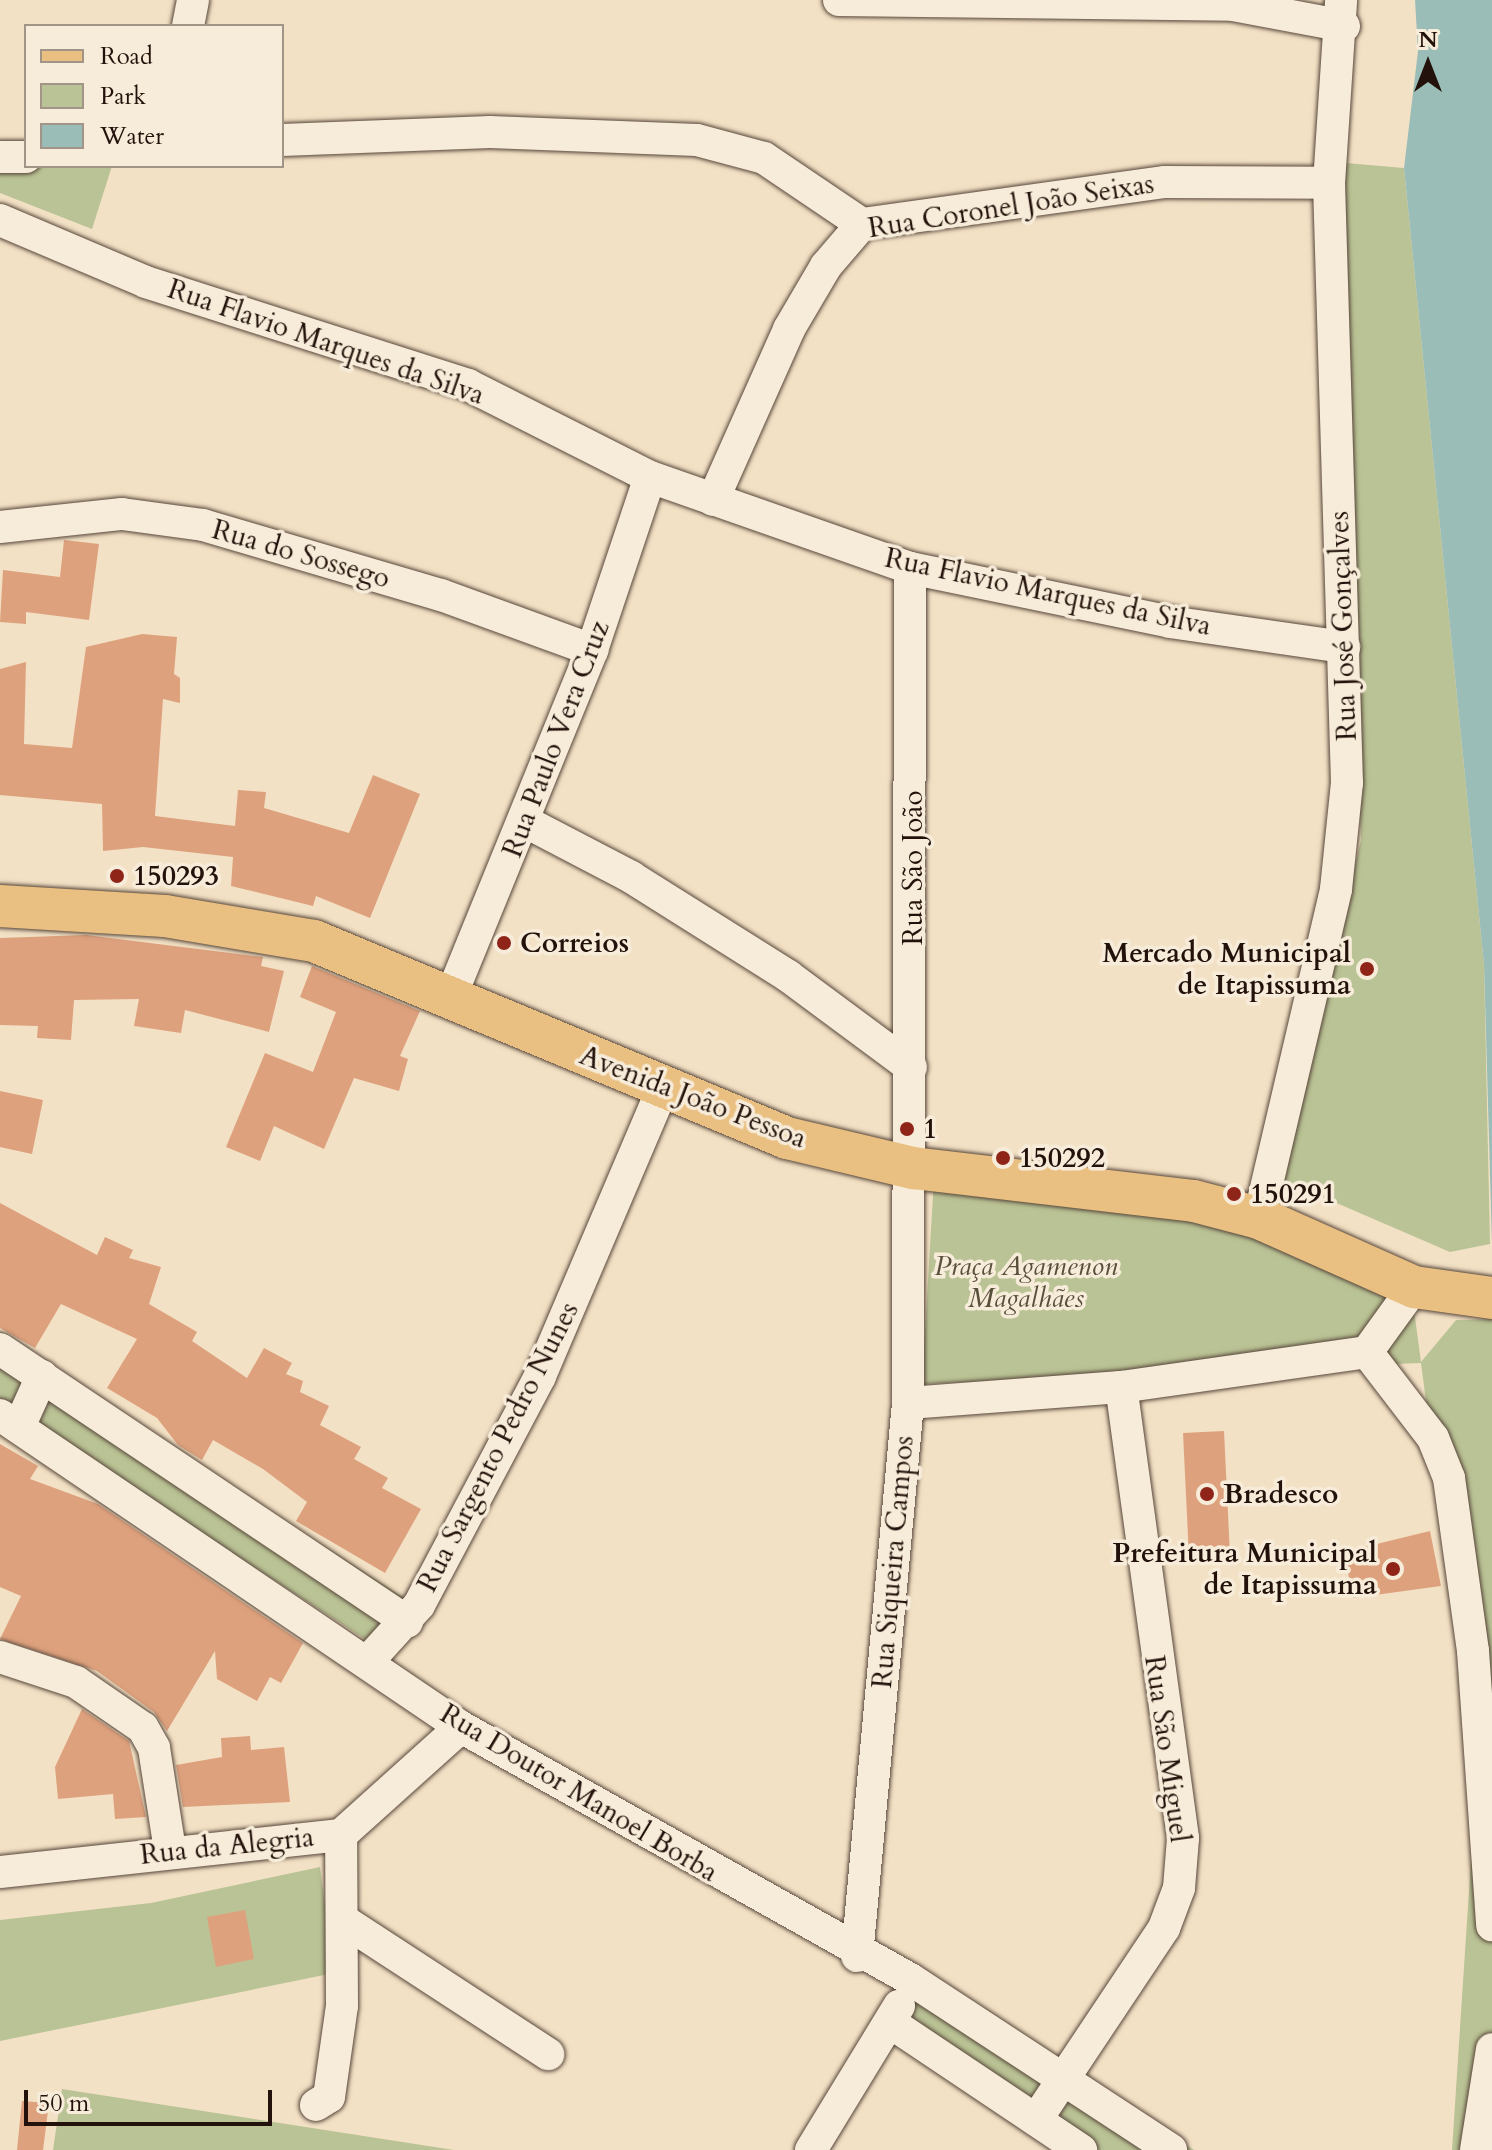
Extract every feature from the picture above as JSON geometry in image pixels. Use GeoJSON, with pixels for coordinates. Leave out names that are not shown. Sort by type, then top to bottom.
{"type":"FeatureCollection","features":[{"type":"Feature","properties":{"kind":"main road","name":"Avenida João Pessoa"},"geometry":{"type":"LineString","coordinates":[[0,906],[243,925],[314,941],[451,996],[662,1090],[787,1138],[913,1168],[1130,1188],[1259,1218],[1414,1287],[1488,1298]]}},
{"type":"Feature","properties":{"kind":"street"},"geometry":{"type":"LineString","coordinates":[[188,24],[193,0]]}},
{"type":"Feature","properties":{"kind":"street"},"geometry":{"type":"LineString","coordinates":[[839,0],[1233,5],[1342,13]]}},
{"type":"Feature","properties":{"kind":"street","name":"Rua José Gonçalves"},"geometry":{"type":"LineString","coordinates":[[1259,1218],[1336,889],[1347,783],[1329,183],[1342,13]]}},
{"type":"Feature","properties":{"kind":"street"},"geometry":{"type":"LineString","coordinates":[[284,140],[490,132],[697,140],[764,158],[862,224]]}},
{"type":"Feature","properties":{"kind":"street"},"geometry":{"type":"LineString","coordinates":[[0,157],[24,157]]}},
{"type":"Feature","properties":{"kind":"street","name":"Rua Coronel João Seixas"},"geometry":{"type":"LineString","coordinates":[[713,500],[789,329],[826,266],[862,224],[1165,182],[1329,183]]}},
{"type":"Feature","properties":{"kind":"street","name":"Rua Flavio Marques da Silva"},"geometry":{"type":"LineString","coordinates":[[0,220],[146,282],[468,385],[650,477],[910,568],[1170,622],[1344,647]]}},
{"type":"Feature","properties":{"kind":"street","name":"Rua Paulo Vera Cruz"},"geometry":{"type":"LineString","coordinates":[[451,996],[526,822],[592,650],[650,477]]}},
{"type":"Feature","properties":{"kind":"street","name":"Rua do Sossego"},"geometry":{"type":"LineString","coordinates":[[0,527],[122,514],[203,525],[441,595],[592,650]]}},
{"type":"Feature","properties":{"kind":"street","name":"Rua São João"},"geometry":{"type":"LineString","coordinates":[[910,568],[913,1168]]}},
{"type":"Feature","properties":{"kind":"street"},"geometry":{"type":"LineString","coordinates":[[526,822],[631,877],[775,968],[911,1067]]}},
{"type":"Feature","properties":{"kind":"street","name":"Rua Sargento Pedro Nunes"},"geometry":{"type":"LineString","coordinates":[[370,1659],[407,1621],[540,1376],[662,1090]]}},
{"type":"Feature","properties":{"kind":"street","name":"Rua Siqueira Campos"},"geometry":{"type":"LineString","coordinates":[[857,1956],[908,1403],[913,1168]]}},
{"type":"Feature","properties":{"kind":"street"},"geometry":{"type":"LineString","coordinates":[[908,1403],[1121,1387],[1367,1352],[1414,1287]]}},
{"type":"Feature","properties":{"kind":"street"},"geometry":{"type":"LineString","coordinates":[[0,1349],[210,1486],[407,1621]]}},
{"type":"Feature","properties":{"kind":"street"},"geometry":{"type":"LineString","coordinates":[[1367,1352],[1433,1438],[1449,1478],[1473,1651],[1492,1925]]}},
{"type":"Feature","properties":{"kind":"street"},"geometry":{"type":"LineString","coordinates":[[10,1421],[42,1376]]}},
{"type":"Feature","properties":{"kind":"street","name":"Rua São Miguel"},"geometry":{"type":"LineString","coordinates":[[1036,2120],[1164,1928],[1179,1888],[1183,1838],[1121,1387]]}},
{"type":"Feature","properties":{"kind":"street","name":"Rua Doutor Manoel Borba"},"geometry":{"type":"LineString","coordinates":[[10,1421],[181,1531],[370,1659],[461,1727],[857,1956],[910,1979],[1065,2075],[1171,2150]]}},
{"type":"Feature","properties":{"kind":"street"},"geometry":{"type":"LineString","coordinates":[[181,1531],[210,1486]]}},
{"type":"Feature","properties":{"kind":"street"},"geometry":{"type":"LineString","coordinates":[[0,1657],[76,1682],[143,1728],[154,1748],[170,1850]]}},
{"type":"Feature","properties":{"kind":"street","name":"Rua da Alegria"},"geometry":{"type":"LineString","coordinates":[[0,1872],[170,1850],[341,1835],[461,1727]]}},
{"type":"Feature","properties":{"kind":"street"},"geometry":{"type":"LineString","coordinates":[[316,2105],[329,2097],[344,1921],[341,1835]]}},
{"type":"Feature","properties":{"kind":"street"},"geometry":{"type":"LineString","coordinates":[[344,1921],[548,2054]]}},
{"type":"Feature","properties":{"kind":"street"},"geometry":{"type":"LineString","coordinates":[[811,2150],[891,2023],[910,1979]]}},
{"type":"Feature","properties":{"kind":"street"},"geometry":{"type":"LineString","coordinates":[[891,2023],[1081,2150]]}},
{"type":"Feature","properties":{"kind":"street"},"geometry":{"type":"LineString","coordinates":[[1476,2150],[1492,2049]]}},
{"type":"Feature","properties":{"kind":"green space"},"geometry":{"type":"Polygon","coordinates":[[[0,150],[24,165],[24,168],[111,168],[92,229],[0,193],[0,150]]]}},
{"type":"Feature","properties":{"kind":"green space"},"geometry":{"type":"Polygon","coordinates":[[[1346,163],[1404,168],[1484,965],[1490,1244],[1450,1252],[1281,1179],[1361,840],[1342,357],[1346,163]]]}},
{"type":"Feature","properties":{"kind":"green space","name":"Praça Agamenon Magalhães"},"geometry":{"type":"Polygon","coordinates":[[[934,1178],[1207,1207],[1410,1280],[1421,1362],[1456,1320],[1492,1319],[1492,2150],[1452,2150],[1476,1784],[1421,1363],[922,1384],[934,1178]]]}},
{"type":"Feature","properties":{"kind":"green space"},"geometry":{"type":"Polygon","coordinates":[[[0,1337],[417,1606],[393,1657],[0,1403],[0,1337]]]}},
{"type":"Feature","properties":{"kind":"green space"},"geometry":{"type":"Polygon","coordinates":[[[320,1867],[334,1973],[0,2041],[0,1920],[151,1903],[320,1867]]]}},
{"type":"Feature","properties":{"kind":"green space"},"geometry":{"type":"Polygon","coordinates":[[[915,1975],[1194,2150],[1079,2150],[887,2016],[915,1975]]]}},
{"type":"Feature","properties":{"kind":"green space"},"geometry":{"type":"Polygon","coordinates":[[[62,2089],[454,2150],[53,2150],[62,2089]]]}},
{"type":"Feature","properties":{"kind":"water"},"geometry":{"type":"Polygon","coordinates":[[[1415,0],[1492,0],[1492,1244],[1484,965],[1404,168],[1418,51],[1415,0]]]}},
{"type":"Feature","properties":{"kind":"building"},"geometry":{"type":"Polygon","coordinates":[[[64,540],[99,544],[89,620],[26,612],[26,624],[0,622],[3,570],[60,577],[64,540]]]}},
{"type":"Feature","properties":{"kind":"building"},"geometry":{"type":"Polygon","coordinates":[[[142,634],[177,637],[174,674],[180,678],[180,703],[163,699],[155,816],[235,826],[238,790],[266,792],[264,808],[349,833],[373,775],[420,794],[370,918],[316,896],[313,906],[231,886],[233,857],[143,847],[103,851],[102,804],[0,795],[0,669],[26,662],[24,744],[72,748],[86,647],[142,634]]]}},
{"type":"Feature","properties":{"kind":"building"},"geometry":{"type":"Polygon","coordinates":[[[86,935],[263,957],[261,966],[284,971],[269,1032],[185,1010],[181,1033],[134,1026],[139,999],[74,1000],[71,1040],[37,1038],[38,1026],[0,1025],[0,938],[86,935]]]}},
{"type":"Feature","properties":{"kind":"building"},"geometry":{"type":"Polygon","coordinates":[[[312,966],[420,1011],[400,1056],[408,1059],[399,1091],[354,1078],[324,1149],[274,1126],[260,1161],[226,1147],[265,1053],[313,1072],[336,1012],[300,997],[312,966]]]}},
{"type":"Feature","properties":{"kind":"building"},"geometry":{"type":"Polygon","coordinates":[[[0,1091],[43,1100],[32,1154],[0,1147],[0,1091]]]}},
{"type":"Feature","properties":{"kind":"building"},"geometry":{"type":"Polygon","coordinates":[[[0,1203],[97,1255],[105,1237],[133,1250],[129,1258],[161,1267],[149,1304],[197,1332],[192,1341],[247,1378],[264,1348],[292,1363],[286,1374],[303,1381],[300,1392],[329,1406],[320,1425],[361,1447],[354,1459],[388,1478],[382,1488],[421,1509],[385,1573],[296,1521],[307,1502],[263,1469],[213,1440],[202,1460],[178,1445],[157,1418],[107,1388],[137,1339],[61,1304],[35,1348],[0,1328],[0,1203]]]}},
{"type":"Feature","properties":{"kind":"building","name":"Bradesco"},"geometry":{"type":"Polygon","coordinates":[[[1224,1431],[1230,1555],[1189,1557],[1183,1433],[1224,1431]]]}},
{"type":"Feature","properties":{"kind":"building"},"geometry":{"type":"Polygon","coordinates":[[[0,1444],[38,1466],[30,1479],[98,1504],[303,1643],[281,1683],[270,1677],[257,1701],[217,1679],[215,1651],[167,1731],[154,1712],[97,1671],[0,1639],[21,1596],[0,1587],[0,1444]]]}},
{"type":"Feature","properties":{"kind":"building","name":"Prefeitura Municipal de Itapissuma"},"geometry":{"type":"Polygon","coordinates":[[[1430,1531],[1441,1586],[1353,1598],[1344,1552],[1430,1531]]]}},
{"type":"Feature","properties":{"kind":"building"},"geometry":{"type":"Polygon","coordinates":[[[82,1709],[129,1741],[146,1817],[115,1819],[113,1794],[58,1799],[55,1767],[82,1709]]]}},
{"type":"Feature","properties":{"kind":"building"},"geometry":{"type":"Polygon","coordinates":[[[250,1736],[251,1750],[284,1747],[290,1802],[183,1807],[176,1765],[222,1757],[221,1738],[250,1736]]]}},
{"type":"Feature","properties":{"kind":"building"},"geometry":{"type":"Polygon","coordinates":[[[245,1910],[254,1959],[216,1967],[207,1917],[245,1910]]]}},
{"type":"Feature","properties":{"kind":"building"},"geometry":{"type":"Polygon","coordinates":[[[22,2101],[49,2103],[43,2150],[17,2150],[22,2101]]]}},
{"type":"Feature","properties":{"kind":"place","name":"150293"},"geometry":{"type":"Point","coordinates":[117,876]}},
{"type":"Feature","properties":{"kind":"place","name":"Correios"},"geometry":{"type":"Point","coordinates":[504,943]}},
{"type":"Feature","properties":{"kind":"place","name":"Mercado Municipal de Itapissuma"},"geometry":{"type":"Point","coordinates":[1367,969]}},
{"type":"Feature","properties":{"kind":"place","name":"1"},"geometry":{"type":"Point","coordinates":[907,1129]}},
{"type":"Feature","properties":{"kind":"place","name":"150292"},"geometry":{"type":"Point","coordinates":[1003,1158]}},
{"type":"Feature","properties":{"kind":"place","name":"150291"},"geometry":{"type":"Point","coordinates":[1234,1194]}},
{"type":"Feature","properties":{"kind":"place","name":"Bradesco"},"geometry":{"type":"Point","coordinates":[1207,1494]}},
{"type":"Feature","properties":{"kind":"place","name":"Prefeitura Municipal de Itapissuma"},"geometry":{"type":"Point","coordinates":[1393,1569]}}]}
